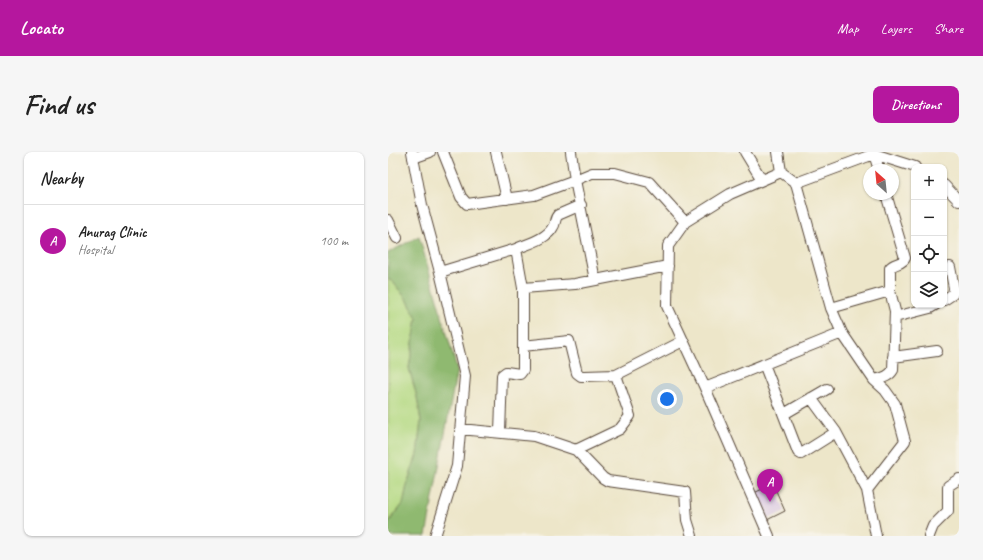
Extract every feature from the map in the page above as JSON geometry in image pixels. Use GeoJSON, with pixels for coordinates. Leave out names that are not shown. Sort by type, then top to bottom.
{"type":"FeatureCollection","features":[{"type":"Feature","properties":{"kind":"street"},"geometry":{"type":"LineString","coordinates":[[430,152],[413,155],[422,205],[465,376],[457,466],[434,536]]}},
{"type":"Feature","properties":{"kind":"street"},"geometry":{"type":"LineString","coordinates":[[443,152],[461,197],[467,204],[534,195],[592,173],[615,173],[649,182],[685,222]]}},
{"type":"Feature","properties":{"kind":"street"},"geometry":{"type":"LineString","coordinates":[[496,152],[508,198]]}},
{"type":"Feature","properties":{"kind":"street"},"geometry":{"type":"LineString","coordinates":[[571,152],[575,180],[595,280]]}},
{"type":"Feature","properties":{"kind":"street"},"geometry":{"type":"LineString","coordinates":[[745,152],[762,180]]}},
{"type":"Feature","properties":{"kind":"street"},"geometry":{"type":"LineString","coordinates":[[778,152],[781,172],[796,183],[831,308],[842,333],[874,380],[885,390],[894,404],[905,441],[867,490]]}},
{"type":"Feature","properties":{"kind":"street"},"geometry":{"type":"LineString","coordinates":[[796,183],[874,154],[911,166]]}},
{"type":"Feature","properties":{"kind":"street"},"geometry":{"type":"LineString","coordinates":[[874,154],[877,164]]}},
{"type":"Feature","properties":{"kind":"street"},"geometry":{"type":"LineString","coordinates":[[769,536],[667,306],[668,246],[685,222],[730,194],[781,172]]}},
{"type":"Feature","properties":{"kind":"street"},"geometry":{"type":"LineString","coordinates":[[947,188],[959,200]]}},
{"type":"Feature","properties":{"kind":"street"},"geometry":{"type":"LineString","coordinates":[[874,380],[890,374],[893,370],[895,311],[890,291],[890,268],[905,258],[888,200]]}},
{"type":"Feature","properties":{"kind":"street"},"geometry":{"type":"LineString","coordinates":[[440,272],[516,249],[544,236],[553,228],[558,215],[581,205]]}},
{"type":"Feature","properties":{"kind":"street"},"geometry":{"type":"LineString","coordinates":[[388,220],[397,238]]}},
{"type":"Feature","properties":{"kind":"street"},"geometry":{"type":"LineString","coordinates":[[500,432],[502,375],[506,372],[520,374],[522,372],[523,288],[516,249]]}},
{"type":"Feature","properties":{"kind":"street"},"geometry":{"type":"LineString","coordinates":[[523,288],[575,284],[668,266]]}},
{"type":"Feature","properties":{"kind":"street"},"geometry":{"type":"LineString","coordinates":[[947,298],[953,294],[954,288],[950,267]]}},
{"type":"Feature","properties":{"kind":"street"},"geometry":{"type":"LineString","coordinates":[[831,308],[890,291]]}},
{"type":"Feature","properties":{"kind":"street"},"geometry":{"type":"LineString","coordinates":[[895,317],[930,308]]}},
{"type":"Feature","properties":{"kind":"street"},"geometry":{"type":"LineString","coordinates":[[704,388],[842,333]]}},
{"type":"Feature","properties":{"kind":"street"},"geometry":{"type":"LineString","coordinates":[[523,346],[569,340],[577,373],[581,376],[585,376],[616,375],[683,342]]}},
{"type":"Feature","properties":{"kind":"street"},"geometry":{"type":"LineString","coordinates":[[893,357],[937,351]]}},
{"type":"Feature","properties":{"kind":"street"},"geometry":{"type":"LineString","coordinates":[[764,364],[798,452],[801,454],[836,432]]}},
{"type":"Feature","properties":{"kind":"street"},"geometry":{"type":"LineString","coordinates":[[576,450],[620,429],[630,416],[616,375]]}},
{"type":"Feature","properties":{"kind":"street"},"geometry":{"type":"LineString","coordinates":[[784,414],[827,389]]}},
{"type":"Feature","properties":{"kind":"street"},"geometry":{"type":"LineString","coordinates":[[811,398],[836,432],[867,490],[876,536]]}},
{"type":"Feature","properties":{"kind":"street"},"geometry":{"type":"LineString","coordinates":[[460,429],[534,436],[576,450],[603,478],[608,481],[685,492],[687,520],[692,536]]}},
{"type":"Feature","properties":{"kind":"street"},"geometry":{"type":"LineString","coordinates":[[930,536],[933,526],[948,511],[948,486],[959,479]]}},
{"type":"Feature","properties":{"kind":"green space"},"geometry":{"type":"Polygon","coordinates":[[[419,236],[457,369],[426,536],[388,536],[388,523],[403,504],[408,481],[417,455],[421,421],[417,397],[409,368],[417,318],[408,301],[393,282],[388,279],[388,253],[419,236]]]}},
{"type":"Feature","properties":{"kind":"green space"},"geometry":{"type":"Polygon","coordinates":[[[388,279],[393,282],[408,301],[417,318],[409,368],[417,397],[421,421],[417,455],[408,481],[403,504],[388,523],[388,279]]]}},
{"type":"Feature","properties":{"kind":"building"},"geometry":{"type":"Polygon","coordinates":[[[773,484],[785,511],[767,520],[754,493],[773,484]]]}},
{"type":"Feature","properties":{"kind":"place","name":"Anurag Clinic"},"geometry":{"type":"Point","coordinates":[770,502]}}]}
